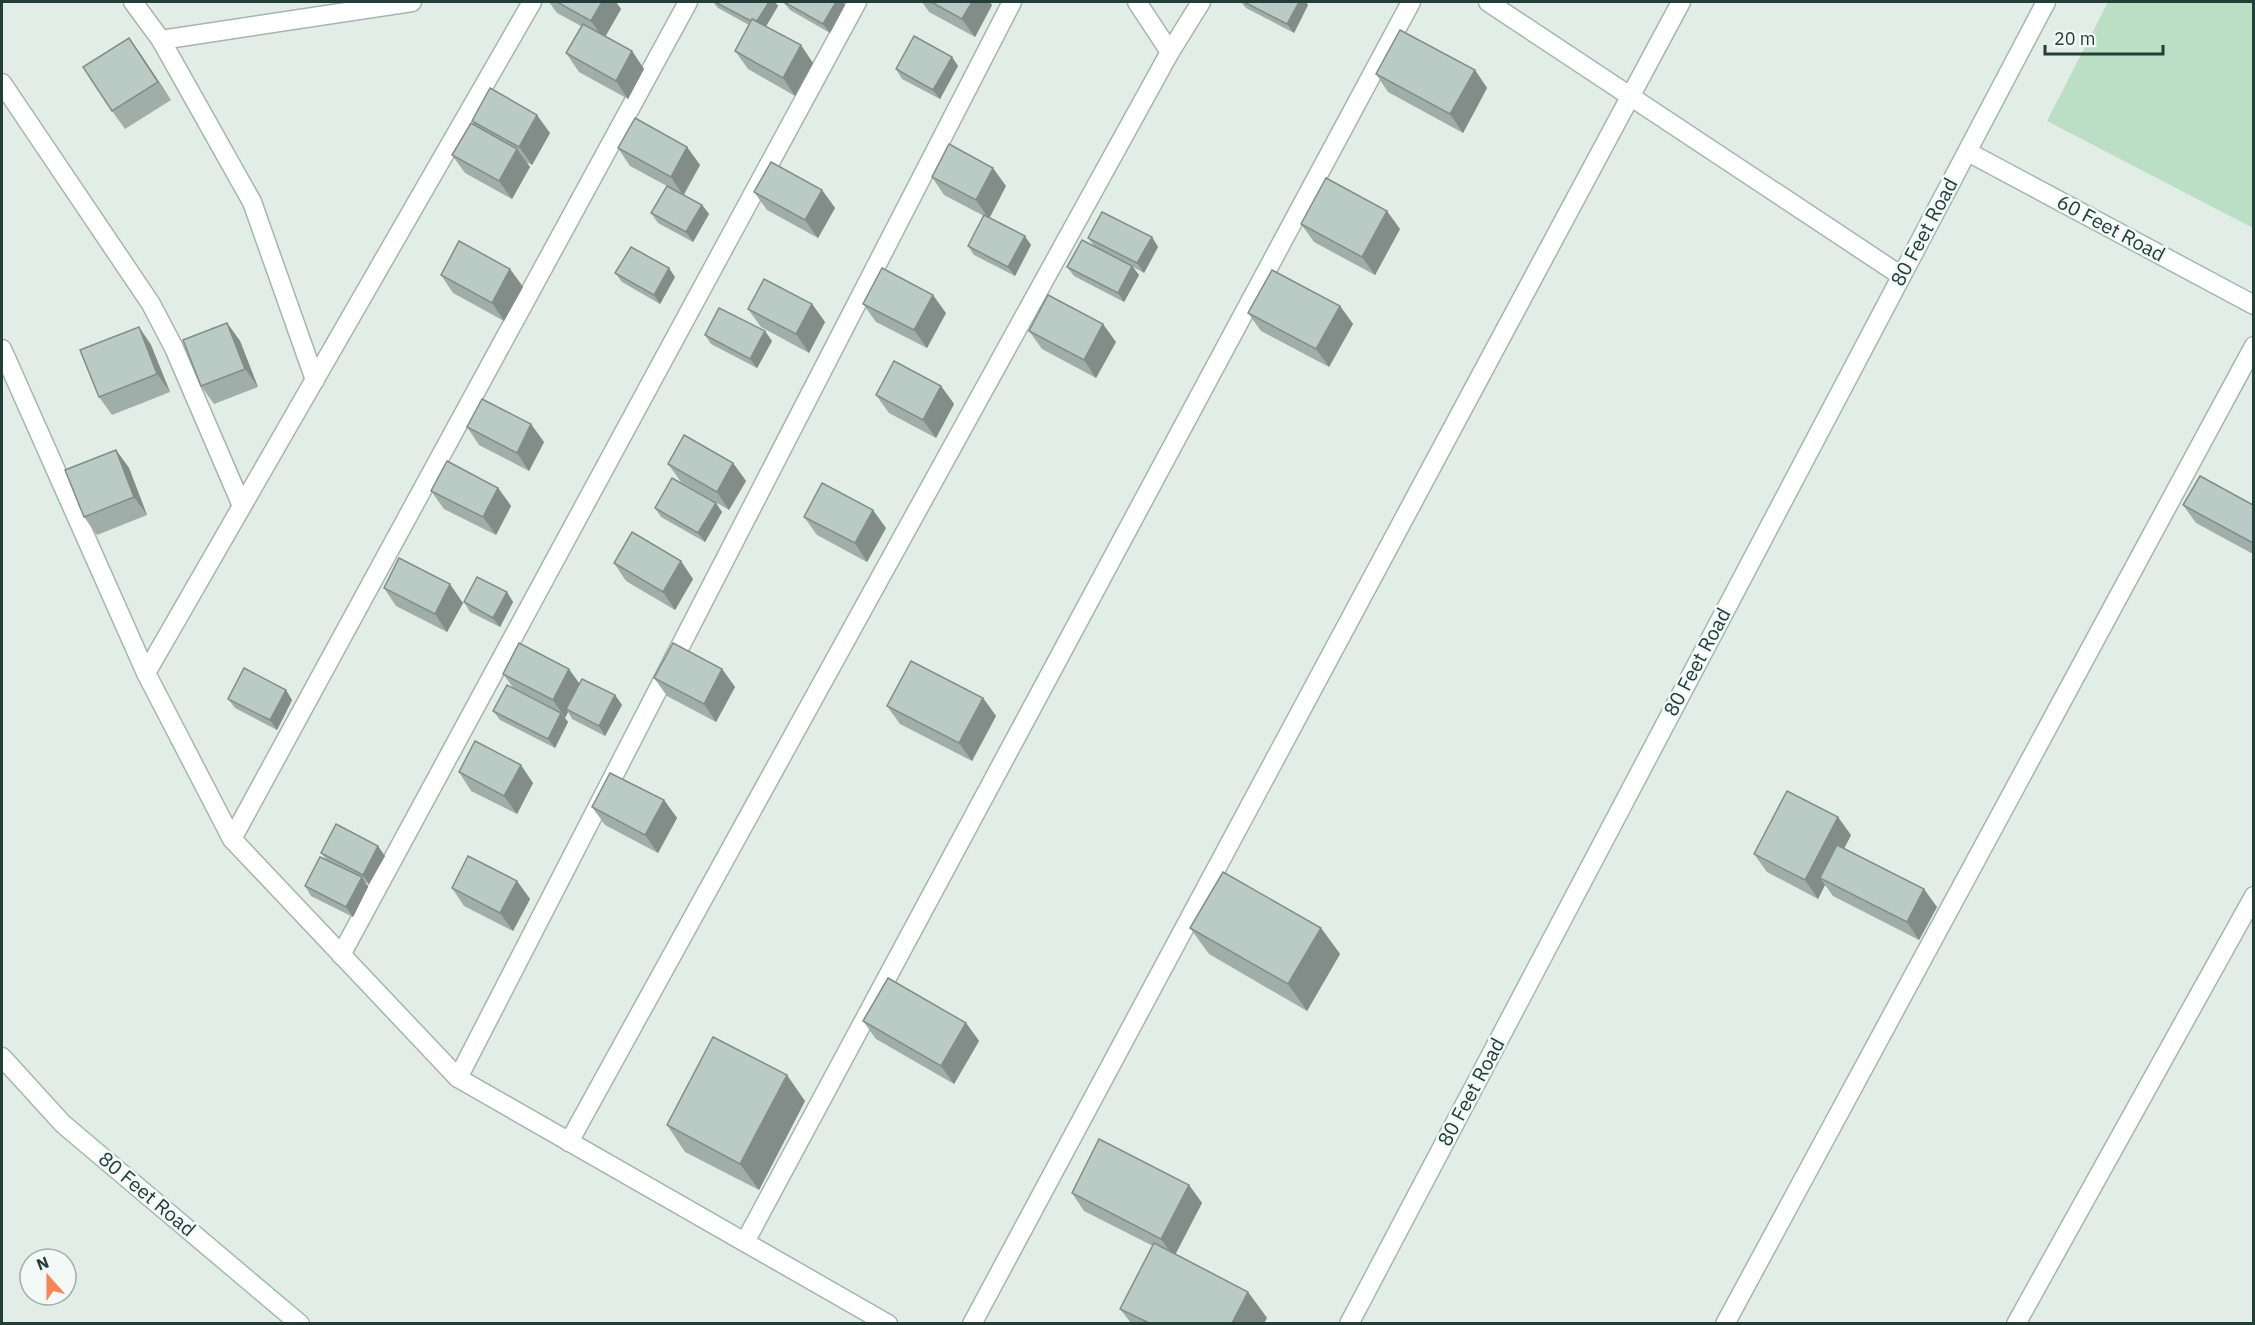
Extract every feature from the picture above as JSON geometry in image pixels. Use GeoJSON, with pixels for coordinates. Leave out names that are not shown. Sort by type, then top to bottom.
{"type":"FeatureCollection","features":[{"type":"Feature","properties":{"kind":"street"},"geometry":{"type":"LineString","coordinates":[[133,2],[161,40],[252,202],[315,380]]}},
{"type":"Feature","properties":{"kind":"street"},"geometry":{"type":"LineString","coordinates":[[161,40],[412,2]]}},
{"type":"Feature","properties":{"kind":"street"},"geometry":{"type":"LineString","coordinates":[[146,673],[532,2]]}},
{"type":"Feature","properties":{"kind":"street"},"geometry":{"type":"LineString","coordinates":[[232,839],[688,2]]}},
{"type":"Feature","properties":{"kind":"street"},"geometry":{"type":"LineString","coordinates":[[341,955],[857,2]]}},
{"type":"Feature","properties":{"kind":"street"},"geometry":{"type":"LineString","coordinates":[[458,1078],[1012,2]]}},
{"type":"Feature","properties":{"kind":"street"},"geometry":{"type":"LineString","coordinates":[[1137,2],[1170,52]]}},
{"type":"Feature","properties":{"kind":"street"},"geometry":{"type":"LineString","coordinates":[[568,1142],[1170,52],[1201,2]]}},
{"type":"Feature","properties":{"kind":"street"},"geometry":{"type":"LineString","coordinates":[[745,1242],[1411,2]]}},
{"type":"Feature","properties":{"kind":"street"},"geometry":{"type":"LineString","coordinates":[[1488,2],[1900,275]]}},
{"type":"Feature","properties":{"kind":"street"},"geometry":{"type":"LineString","coordinates":[[972,1323],[1681,2]]}},
{"type":"Feature","properties":{"kind":"street","name":"80 Feet Road"},"geometry":{"type":"LineString","coordinates":[[1349,1323],[2046,2]]}},
{"type":"Feature","properties":{"kind":"street"},"geometry":{"type":"LineString","coordinates":[[2,83],[151,304],[174,348],[242,506]]}},
{"type":"Feature","properties":{"kind":"street","name":"60 Feet Road"},"geometry":{"type":"LineString","coordinates":[[1968,152],[2253,305]]}},
{"type":"Feature","properties":{"kind":"street"},"geometry":{"type":"LineString","coordinates":[[1725,1323],[2253,345]]}},
{"type":"Feature","properties":{"kind":"street"},"geometry":{"type":"LineString","coordinates":[[2,348],[146,673],[232,839],[458,1078],[888,1323]]}},
{"type":"Feature","properties":{"kind":"street"},"geometry":{"type":"LineString","coordinates":[[2016,1323],[2253,896]]}},
{"type":"Feature","properties":{"kind":"street","name":"80 Feet Road"},"geometry":{"type":"LineString","coordinates":[[2,1057],[63,1124],[300,1323]]}},
{"type":"Feature","properties":{"kind":"green space"},"geometry":{"type":"Polygon","coordinates":[[[2108,2],[2253,2],[2253,228],[2047,121],[2108,2]]]}},
{"type":"Feature","properties":{"kind":"building"},"geometry":{"type":"Polygon","coordinates":[[[557,2],[602,2],[591,21],[557,2]]]}},
{"type":"Feature","properties":{"kind":"building"},"geometry":{"type":"Polygon","coordinates":[[[715,2],[769,2],[757,21],[752,19],[751,21],[715,2]]]}},
{"type":"Feature","properties":{"kind":"building"},"geometry":{"type":"Polygon","coordinates":[[[784,2],[836,2],[823,24],[784,2]]]}},
{"type":"Feature","properties":{"kind":"building"},"geometry":{"type":"Polygon","coordinates":[[[931,2],[972,2],[962,19],[931,2]]]}},
{"type":"Feature","properties":{"kind":"building"},"geometry":{"type":"Polygon","coordinates":[[[1244,2],[1299,2],[1287,24],[1244,2]]]}},
{"type":"Feature","properties":{"kind":"building"},"geometry":{"type":"Polygon","coordinates":[[[752,19],[801,45],[783,78],[735,51],[752,19]]]}},
{"type":"Feature","properties":{"kind":"building"},"geometry":{"type":"Polygon","coordinates":[[[583,24],[632,51],[616,81],[566,53],[583,24]]]}},
{"type":"Feature","properties":{"kind":"building"},"geometry":{"type":"Polygon","coordinates":[[[1400,30],[1475,70],[1450,114],[1376,74],[1400,30]]]}},
{"type":"Feature","properties":{"kind":"building"},"geometry":{"type":"Polygon","coordinates":[[[914,36],[952,57],[933,90],[896,69],[914,36]]]}},
{"type":"Feature","properties":{"kind":"building"},"geometry":{"type":"Polygon","coordinates":[[[129,38],[158,82],[112,111],[83,67],[129,38]]]}},
{"type":"Feature","properties":{"kind":"building"},"geometry":{"type":"Polygon","coordinates":[[[490,88],[537,115],[519,147],[472,121],[490,88]]]}},
{"type":"Feature","properties":{"kind":"building"},"geometry":{"type":"Polygon","coordinates":[[[635,118],[687,147],[671,177],[618,148],[635,118]]]}},
{"type":"Feature","properties":{"kind":"building"},"geometry":{"type":"Polygon","coordinates":[[[471,123],[517,149],[499,181],[452,155],[471,123]]]}},
{"type":"Feature","properties":{"kind":"building"},"geometry":{"type":"Polygon","coordinates":[[[949,144],[993,168],[976,200],[932,177],[949,144]]]}},
{"type":"Feature","properties":{"kind":"building"},"geometry":{"type":"Polygon","coordinates":[[[771,162],[822,190],[805,220],[754,192],[771,162]]]}},
{"type":"Feature","properties":{"kind":"building"},"geometry":{"type":"Polygon","coordinates":[[[1326,178],[1387,211],[1362,257],[1301,224],[1326,178]]]}},
{"type":"Feature","properties":{"kind":"building"},"geometry":{"type":"Polygon","coordinates":[[[667,186],[702,205],[686,232],[651,213],[667,186]]]}},
{"type":"Feature","properties":{"kind":"building"},"geometry":{"type":"Polygon","coordinates":[[[1102,212],[1152,237],[1137,263],[1088,238],[1102,212]]]}},
{"type":"Feature","properties":{"kind":"building"},"geometry":{"type":"Polygon","coordinates":[[[984,215],[1025,236],[1008,267],[968,246],[984,215]]]}},
{"type":"Feature","properties":{"kind":"building"},"geometry":{"type":"Polygon","coordinates":[[[1082,240],[1132,266],[1118,293],[1067,267],[1082,240]]]}},
{"type":"Feature","properties":{"kind":"building"},"geometry":{"type":"Polygon","coordinates":[[[459,241],[510,269],[492,303],[441,275],[459,241]]]}},
{"type":"Feature","properties":{"kind":"building"},"geometry":{"type":"Polygon","coordinates":[[[631,247],[669,268],[654,295],[615,273],[631,247]]]}},
{"type":"Feature","properties":{"kind":"building"},"geometry":{"type":"Polygon","coordinates":[[[882,268],[933,295],[914,330],[863,304],[882,268]]]}},
{"type":"Feature","properties":{"kind":"building"},"geometry":{"type":"Polygon","coordinates":[[[1272,270],[1340,306],[1316,349],[1248,313],[1272,270]]]}},
{"type":"Feature","properties":{"kind":"building"},"geometry":{"type":"Polygon","coordinates":[[[764,279],[812,304],[796,334],[748,309],[764,279]]]}},
{"type":"Feature","properties":{"kind":"building"},"geometry":{"type":"Polygon","coordinates":[[[1048,295],[1103,324],[1084,360],[1029,331],[1048,295]]]}},
{"type":"Feature","properties":{"kind":"building"},"geometry":{"type":"Polygon","coordinates":[[[719,308],[765,331],[750,359],[705,335],[719,308]]]}},
{"type":"Feature","properties":{"kind":"building"},"geometry":{"type":"Polygon","coordinates":[[[227,323],[245,369],[201,386],[183,340],[227,323]]]}},
{"type":"Feature","properties":{"kind":"building"},"geometry":{"type":"Polygon","coordinates":[[[139,327],[157,374],[99,397],[80,350],[139,327]]]}},
{"type":"Feature","properties":{"kind":"building"},"geometry":{"type":"Polygon","coordinates":[[[894,361],[941,386],[923,420],[876,395],[894,361]]]}},
{"type":"Feature","properties":{"kind":"building"},"geometry":{"type":"Polygon","coordinates":[[[482,399],[531,424],[517,453],[467,427],[482,399]]]}},
{"type":"Feature","properties":{"kind":"building"},"geometry":{"type":"Polygon","coordinates":[[[684,435],[733,463],[717,492],[668,464],[684,435]]]}},
{"type":"Feature","properties":{"kind":"building"},"geometry":{"type":"Polygon","coordinates":[[[116,450],[134,497],[84,517],[65,470],[116,450]]]}},
{"type":"Feature","properties":{"kind":"building"},"geometry":{"type":"Polygon","coordinates":[[[447,461],[498,488],[483,517],[431,491],[447,461]]]}},
{"type":"Feature","properties":{"kind":"building"},"geometry":{"type":"Polygon","coordinates":[[[2200,476],[2253,505],[2253,543],[2183,505],[2200,476]]]}},
{"type":"Feature","properties":{"kind":"building"},"geometry":{"type":"Polygon","coordinates":[[[672,478],[716,503],[698,533],[655,508],[672,478]]]}},
{"type":"Feature","properties":{"kind":"building"},"geometry":{"type":"Polygon","coordinates":[[[822,483],[873,510],[855,543],[804,517],[822,483]]]}},
{"type":"Feature","properties":{"kind":"building"},"geometry":{"type":"Polygon","coordinates":[[[632,532],[681,561],[663,592],[614,563],[632,532]]]}},
{"type":"Feature","properties":{"kind":"building"},"geometry":{"type":"Polygon","coordinates":[[[399,558],[450,584],[435,614],[384,588],[399,558]]]}},
{"type":"Feature","properties":{"kind":"building"},"geometry":{"type":"Polygon","coordinates":[[[477,577],[507,592],[493,618],[464,602],[477,577]]]}},
{"type":"Feature","properties":{"kind":"building"},"geometry":{"type":"Polygon","coordinates":[[[519,643],[569,669],[553,700],[503,674],[519,643]]]}},
{"type":"Feature","properties":{"kind":"building"},"geometry":{"type":"Polygon","coordinates":[[[673,643],[722,669],[704,704],[654,678],[673,643]]]}},
{"type":"Feature","properties":{"kind":"building"},"geometry":{"type":"Polygon","coordinates":[[[911,661],[983,698],[959,743],[887,706],[911,661]]]}},
{"type":"Feature","properties":{"kind":"building"},"geometry":{"type":"Polygon","coordinates":[[[244,668],[286,690],[270,720],[228,699],[244,668]]]}},
{"type":"Feature","properties":{"kind":"building"},"geometry":{"type":"Polygon","coordinates":[[[582,679],[615,695],[599,726],[566,709],[582,679]]]}},
{"type":"Feature","properties":{"kind":"building"},"geometry":{"type":"Polygon","coordinates":[[[507,685],[561,713],[548,739],[493,711],[507,685]]]}},
{"type":"Feature","properties":{"kind":"building"},"geometry":{"type":"Polygon","coordinates":[[[475,741],[521,765],[504,796],[459,772],[475,741]]]}},
{"type":"Feature","properties":{"kind":"building"},"geometry":{"type":"Polygon","coordinates":[[[610,773],[664,800],[645,835],[592,807],[610,773]]]}},
{"type":"Feature","properties":{"kind":"building"},"geometry":{"type":"Polygon","coordinates":[[[1787,791],[1838,817],[1805,880],[1754,854],[1787,791]]]}},
{"type":"Feature","properties":{"kind":"building"},"geometry":{"type":"Polygon","coordinates":[[[336,824],[378,846],[363,875],[321,853],[336,824]]]}},
{"type":"Feature","properties":{"kind":"building"},"geometry":{"type":"Polygon","coordinates":[[[1837,845],[1924,889],[1907,922],[1820,878],[1837,845]]]}},
{"type":"Feature","properties":{"kind":"building"},"geometry":{"type":"Polygon","coordinates":[[[468,856],[517,881],[500,913],[452,888],[468,856]]]}},
{"type":"Feature","properties":{"kind":"building"},"geometry":{"type":"Polygon","coordinates":[[[320,857],[362,877],[346,907],[305,886],[320,857]]]}},
{"type":"Feature","properties":{"kind":"building"},"geometry":{"type":"Polygon","coordinates":[[[1223,872],[1321,928],[1288,984],[1190,928],[1223,872]]]}},
{"type":"Feature","properties":{"kind":"building"},"geometry":{"type":"Polygon","coordinates":[[[888,978],[966,1023],[941,1066],[863,1021],[888,978]]]}},
{"type":"Feature","properties":{"kind":"building"},"geometry":{"type":"Polygon","coordinates":[[[713,1037],[787,1075],[740,1164],[667,1125],[713,1037]]]}},
{"type":"Feature","properties":{"kind":"building"},"geometry":{"type":"Polygon","coordinates":[[[1099,1139],[1189,1185],[1161,1239],[1072,1193],[1099,1139]]]}},
{"type":"Feature","properties":{"kind":"building"},"geometry":{"type":"Polygon","coordinates":[[[1154,1243],[1248,1292],[1232,1323],[1149,1323],[1120,1309],[1154,1243]]]}}]}
